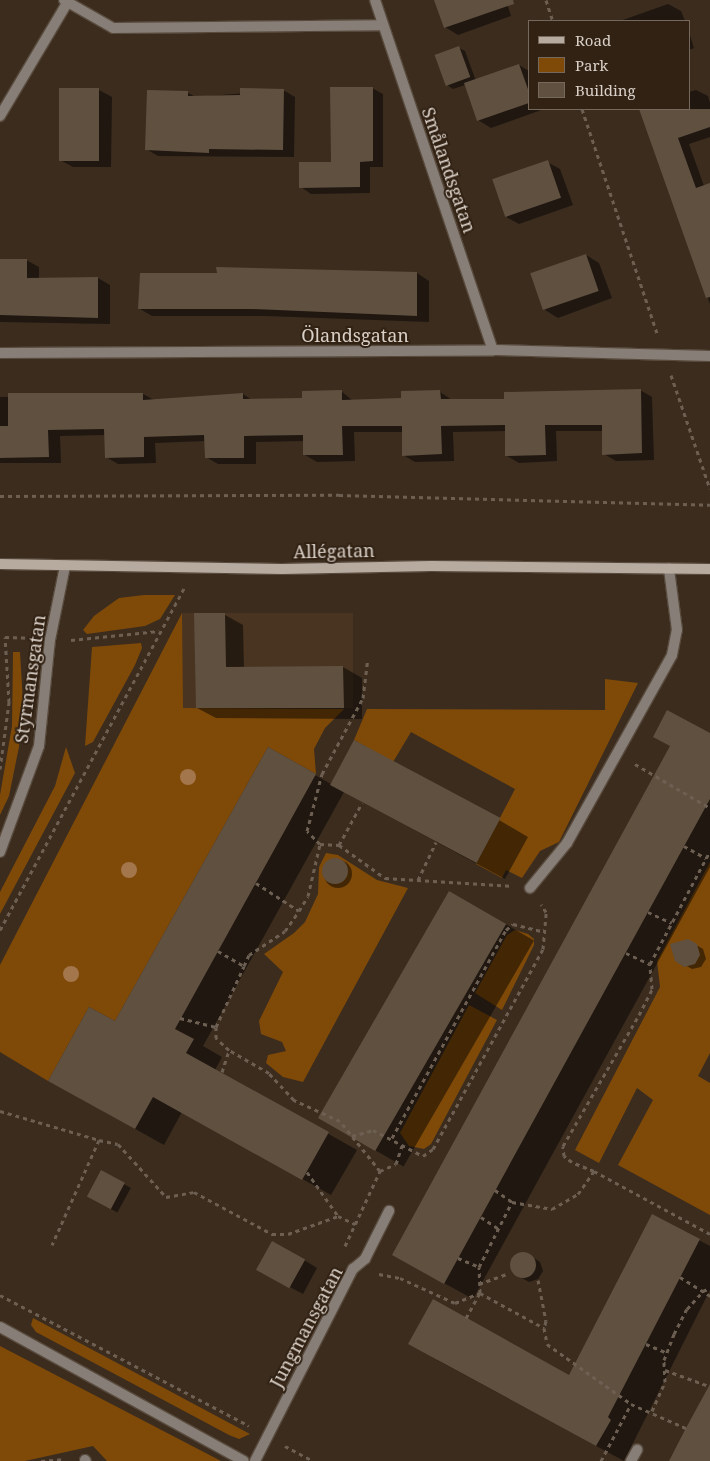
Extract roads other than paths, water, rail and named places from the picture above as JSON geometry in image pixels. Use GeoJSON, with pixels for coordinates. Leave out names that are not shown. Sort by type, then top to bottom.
{"type":"FeatureCollection","features":[{"type":"Feature","properties":{"kind":"street","name":"Smålandsgatan"},"geometry":{"type":"LineString","coordinates":[[376,0],[382,24],[493,350]]}},
{"type":"Feature","properties":{"kind":"street"},"geometry":{"type":"LineString","coordinates":[[0,116],[67,1],[113,28],[382,24]]}},
{"type":"Feature","properties":{"kind":"street","name":"Ölandsgatan"},"geometry":{"type":"LineString","coordinates":[[0,353],[493,350],[665,357],[710,356]]}},
{"type":"Feature","properties":{"kind":"street","name":"Allégatan"},"geometry":{"type":"LineString","coordinates":[[0,564],[196,567],[431,566],[710,569]]}},
{"type":"Feature","properties":{"kind":"street","name":"Styrmansgatan"},"geometry":{"type":"LineString","coordinates":[[0,852],[39,746],[50,640],[65,566]]}},
{"type":"Feature","properties":{"kind":"street"},"geometry":{"type":"LineString","coordinates":[[530,888],[567,844],[672,655],[677,630],[669,569]]}},
{"type":"Feature","properties":{"kind":"street","name":"Jungmansgatan"},"geometry":{"type":"LineString","coordinates":[[255,1461],[353,1269],[365,1259],[389,1211]]}},
{"type":"Feature","properties":{"kind":"street"},"geometry":{"type":"LineString","coordinates":[[0,1327],[244,1461]]}},
{"type":"Feature","properties":{"kind":"street"},"geometry":{"type":"LineString","coordinates":[[632,1461],[637,1450]]}}]}
